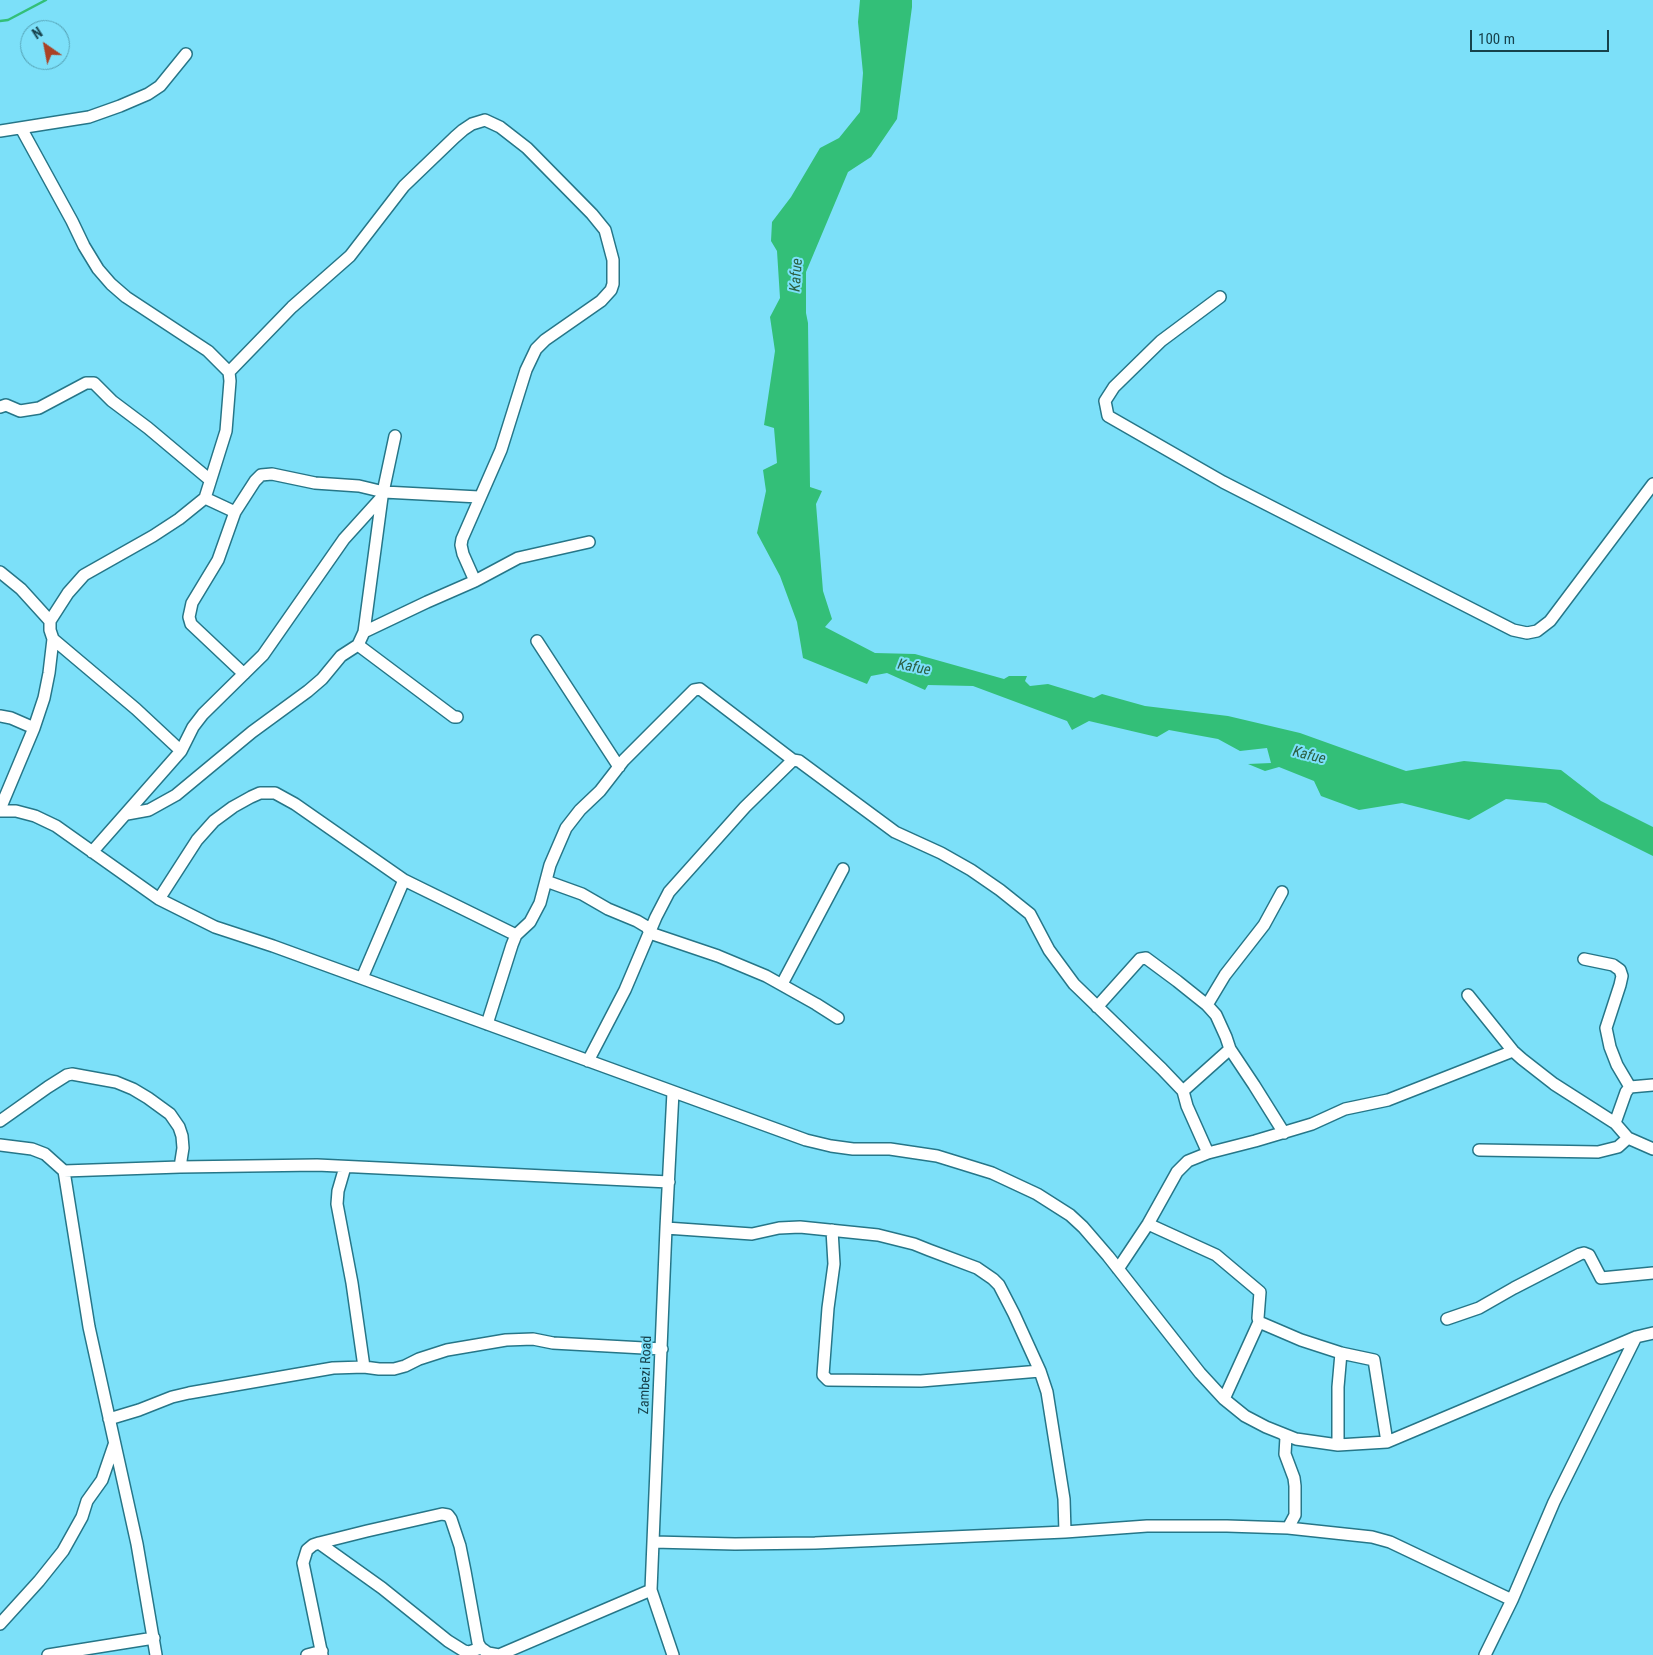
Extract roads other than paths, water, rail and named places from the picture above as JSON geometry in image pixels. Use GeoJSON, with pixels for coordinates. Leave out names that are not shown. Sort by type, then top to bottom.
{"type":"FeatureCollection","features":[{"type":"Feature","properties":{"kind":"street"},"geometry":{"type":"LineString","coordinates":[[0,131],[89,117],[105,112],[148,94],[165,82],[186,54]]}},
{"type":"Feature","properties":{"kind":"street"},"geometry":{"type":"LineString","coordinates":[[229,372],[292,307],[350,256],[404,186],[455,137],[481,120],[490,121],[527,148],[592,214],[605,230],[614,269],[613,284],[607,295],[586,312],[552,334],[536,349],[526,370],[501,450],[462,539],[463,554],[475,582]]}},
{"type":"Feature","properties":{"kind":"street"},"geometry":{"type":"LineString","coordinates":[[21,128],[98,269],[126,297],[208,351],[229,372],[230,381],[226,431],[205,498],[179,519],[153,536],[84,575],[68,592],[50,621],[53,639],[50,673],[44,698],[34,728],[0,810],[16,811],[40,818],[56,826],[159,899],[215,926],[819,1144],[922,1153],[992,1173],[1037,1194],[1070,1215],[1089,1234],[1200,1373],[1224,1399],[1245,1416],[1283,1434],[1338,1445],[1387,1442],[1636,1337],[1653,1332]]}},
{"type":"Feature","properties":{"kind":"street"},"geometry":{"type":"LineString","coordinates":[[1220,297],[1161,341],[1114,387],[1105,401],[1108,416],[1223,482],[1513,630],[1527,633],[1537,631],[1550,621],[1653,484]]}},
{"type":"Feature","properties":{"kind":"street"},"geometry":{"type":"LineString","coordinates":[[0,407],[6,405],[20,411],[39,408],[86,383],[94,384],[112,401],[148,428],[210,480]]}},
{"type":"Feature","properties":{"kind":"street"},"geometry":{"type":"LineString","coordinates":[[127,814],[149,810],[176,795],[252,732],[308,691],[330,670],[341,656],[358,646],[364,632],[383,494],[395,436]]}},
{"type":"Feature","properties":{"kind":"street"},"geometry":{"type":"LineString","coordinates":[[244,674],[191,624],[189,617],[192,603],[218,560],[235,512],[255,480],[261,475],[266,473],[316,483],[359,486],[383,494],[479,497]]}},
{"type":"Feature","properties":{"kind":"street"},"geometry":{"type":"LineString","coordinates":[[92,852],[181,750],[193,727],[203,714],[263,654],[344,539],[383,494]]}},
{"type":"Feature","properties":{"kind":"street"},"geometry":{"type":"LineString","coordinates":[[205,498],[235,512]]}},
{"type":"Feature","properties":{"kind":"street"},"geometry":{"type":"LineString","coordinates":[[364,632],[426,602],[475,582],[518,558],[590,542]]}},
{"type":"Feature","properties":{"kind":"street"},"geometry":{"type":"LineString","coordinates":[[0,572],[21,589],[50,621]]}},
{"type":"Feature","properties":{"kind":"street"},"geometry":{"type":"LineString","coordinates":[[53,639],[181,750]]}},
{"type":"Feature","properties":{"kind":"street"},"geometry":{"type":"LineString","coordinates":[[537,640],[619,767]]}},
{"type":"Feature","properties":{"kind":"street"},"geometry":{"type":"LineString","coordinates":[[358,646],[457,718]]}},
{"type":"Feature","properties":{"kind":"street"},"geometry":{"type":"LineString","coordinates":[[488,1024],[516,935],[530,922],[540,903],[554,855],[566,828],[572,819],[600,791],[619,767],[663,720],[697,689],[700,689],[793,760],[799,761],[895,832],[971,870],[1030,914],[1049,950],[1068,976],[1183,1092],[1187,1106],[1208,1152]]}},
{"type":"Feature","properties":{"kind":"street"},"geometry":{"type":"LineString","coordinates":[[0,716],[11,718],[34,728]]}},
{"type":"Feature","properties":{"kind":"street"},"geometry":{"type":"LineString","coordinates":[[588,1061],[626,990],[662,904],[674,884],[745,807],[793,760]]}},
{"type":"Feature","properties":{"kind":"street"},"geometry":{"type":"LineString","coordinates":[[159,899],[197,840],[214,821],[251,796],[275,792],[404,880],[516,935]]}},
{"type":"Feature","properties":{"kind":"street"},"geometry":{"type":"LineString","coordinates":[[782,984],[842,868]]}},
{"type":"Feature","properties":{"kind":"street"},"geometry":{"type":"LineString","coordinates":[[362,978],[404,880]]}},
{"type":"Feature","properties":{"kind":"street"},"geometry":{"type":"LineString","coordinates":[[546,881],[582,894],[608,909],[637,921],[647,927],[650,933],[718,956],[782,984],[838,1018]]}},
{"type":"Feature","properties":{"kind":"street"},"geometry":{"type":"LineString","coordinates":[[1207,1005],[1226,975],[1264,925],[1282,892]]}},
{"type":"Feature","properties":{"kind":"street"},"geometry":{"type":"LineString","coordinates":[[1097,1007],[1140,959],[1146,958],[1178,981],[1216,1015],[1230,1049],[1284,1133]]}},
{"type":"Feature","properties":{"kind":"street"},"geometry":{"type":"LineString","coordinates":[[1584,959],[1613,965],[1620,970],[1622,976],[1620,985],[1606,1028],[1610,1047],[1617,1065],[1630,1087]]}},
{"type":"Feature","properties":{"kind":"street"},"geometry":{"type":"LineString","coordinates":[[1468,995],[1513,1051],[1554,1084],[1615,1124],[1628,1138],[1653,1149]]}},
{"type":"Feature","properties":{"kind":"street"},"geometry":{"type":"LineString","coordinates":[[1183,1092],[1230,1049]]}},
{"type":"Feature","properties":{"kind":"street"},"geometry":{"type":"LineString","coordinates":[[1118,1269],[1148,1224],[1177,1172],[1188,1160],[1208,1152],[1312,1124],[1345,1109],[1388,1100],[1513,1051]]}},
{"type":"Feature","properties":{"kind":"street"},"geometry":{"type":"LineString","coordinates":[[0,1121],[48,1087],[72,1074],[116,1082],[133,1089],[161,1106],[170,1114],[179,1127],[182,1136],[183,1148],[180,1166]]}},
{"type":"Feature","properties":{"kind":"street"},"geometry":{"type":"LineString","coordinates":[[1630,1087],[1653,1085]]}},
{"type":"Feature","properties":{"kind":"street"},"geometry":{"type":"LineString","coordinates":[[1615,1124],[1624,1097],[1630,1087]]}},
{"type":"Feature","properties":{"kind":"street","name":"Zambezi Road"},"geometry":{"type":"LineString","coordinates":[[673,1655],[652,1590],[666,1228],[674,1092]]}},
{"type":"Feature","properties":{"kind":"street"},"geometry":{"type":"LineString","coordinates":[[1479,1150],[1598,1152],[1618,1147],[1628,1138]]}},
{"type":"Feature","properties":{"kind":"street"},"geometry":{"type":"LineString","coordinates":[[0,1145],[32,1149],[45,1154],[64,1171],[89,1327],[137,1544],[156,1655]]}},
{"type":"Feature","properties":{"kind":"street"},"geometry":{"type":"LineString","coordinates":[[64,1171],[180,1166],[273,1165],[669,1182]]}},
{"type":"Feature","properties":{"kind":"street"},"geometry":{"type":"LineString","coordinates":[[345,1167],[338,1191],[337,1204],[352,1283],[364,1367]]}},
{"type":"Feature","properties":{"kind":"street"},"geometry":{"type":"LineString","coordinates":[[1148,1224],[1216,1255],[1260,1292],[1259,1322],[1224,1399]]}},
{"type":"Feature","properties":{"kind":"street"},"geometry":{"type":"LineString","coordinates":[[666,1228],[752,1234],[790,1227],[878,1235],[914,1244],[977,1268],[993,1278],[1014,1314],[1040,1371],[1047,1392],[1052,1412],[1064,1499],[1065,1532]]}},
{"type":"Feature","properties":{"kind":"street"},"geometry":{"type":"LineString","coordinates":[[832,1230],[834,1264],[828,1308],[823,1375],[828,1380],[922,1381],[1040,1371]]}},
{"type":"Feature","properties":{"kind":"street"},"geometry":{"type":"LineString","coordinates":[[1447,1319],[1478,1308],[1584,1253],[1589,1256],[1601,1278],[1653,1273]]}},
{"type":"Feature","properties":{"kind":"street"},"geometry":{"type":"LineString","coordinates":[[1259,1322],[1301,1340],[1341,1353],[1373,1359],[1387,1442]]}},
{"type":"Feature","properties":{"kind":"street"},"geometry":{"type":"LineString","coordinates":[[1485,1655],[1512,1600],[1554,1502],[1636,1337]]}},
{"type":"Feature","properties":{"kind":"street"},"geometry":{"type":"LineString","coordinates":[[108,1419],[188,1393],[333,1368],[364,1367],[394,1369],[447,1350],[519,1339],[553,1343],[662,1349]]}},
{"type":"Feature","properties":{"kind":"street"},"geometry":{"type":"LineString","coordinates":[[1338,1445],[1338,1386],[1341,1353]]}},
{"type":"Feature","properties":{"kind":"street"},"geometry":{"type":"LineString","coordinates":[[1283,1434],[1286,1437],[1285,1454],[1287,1463],[1294,1478],[1295,1486],[1295,1515],[1288,1528]]}},
{"type":"Feature","properties":{"kind":"street"},"geometry":{"type":"LineString","coordinates":[[0,1624],[63,1551],[82,1517],[87,1501],[102,1480],[114,1445]]}},
{"type":"Feature","properties":{"kind":"street"},"geometry":{"type":"LineString","coordinates":[[307,1655],[322,1653],[303,1563],[307,1550],[319,1543],[442,1514],[448,1515],[451,1519],[460,1546],[478,1643],[481,1648],[488,1652],[499,1655],[652,1590]]}},
{"type":"Feature","properties":{"kind":"street"},"geometry":{"type":"LineString","coordinates":[[653,1542],[815,1543],[1065,1532],[1147,1526],[1288,1528],[1372,1537],[1390,1542],[1512,1600]]}},
{"type":"Feature","properties":{"kind":"street"},"geometry":{"type":"LineString","coordinates":[[319,1543],[382,1588],[448,1640],[468,1652],[481,1648]]}},
{"type":"Feature","properties":{"kind":"street"},"geometry":{"type":"LineString","coordinates":[[48,1655],[154,1638]]}},
{"type":"Feature","properties":{"kind":"water","name":"Kafue"},"geometry":{"type":"Polygon","coordinates":[[[860,0],[912,0],[912,7],[897,119],[871,157],[848,172],[806,272],[810,487],[822,491],[816,504],[823,591],[832,619],[825,627],[875,653],[915,654],[1004,679],[1009,676],[1027,676],[1025,681],[1030,686],[1048,684],[1094,698],[1102,694],[1145,706],[1228,716],[1300,733],[1406,771],[1464,761],[1561,770],[1601,801],[1653,827],[1653,856],[1546,803],[1506,799],[1469,820],[1402,803],[1359,810],[1321,796],[1314,781],[1279,767],[1265,771],[1248,764],[1271,763],[1267,748],[1240,751],[1218,739],[1169,730],[1157,737],[1089,721],[1072,730],[1067,721],[973,686],[928,685],[925,690],[887,673],[871,676],[867,684],[803,658],[797,622],[780,576],[757,533],[766,491],[763,470],[777,463],[774,428],[764,425],[775,351],[770,317],[780,298],[777,251],[771,241],[772,222],[791,197],[820,148],[839,138],[860,112],[863,73],[858,22],[860,0]]]}},
{"type":"Feature","properties":{"kind":"waterway"},"geometry":{"type":"LineString","coordinates":[[0,21],[8,20],[46,0]]}}]}
